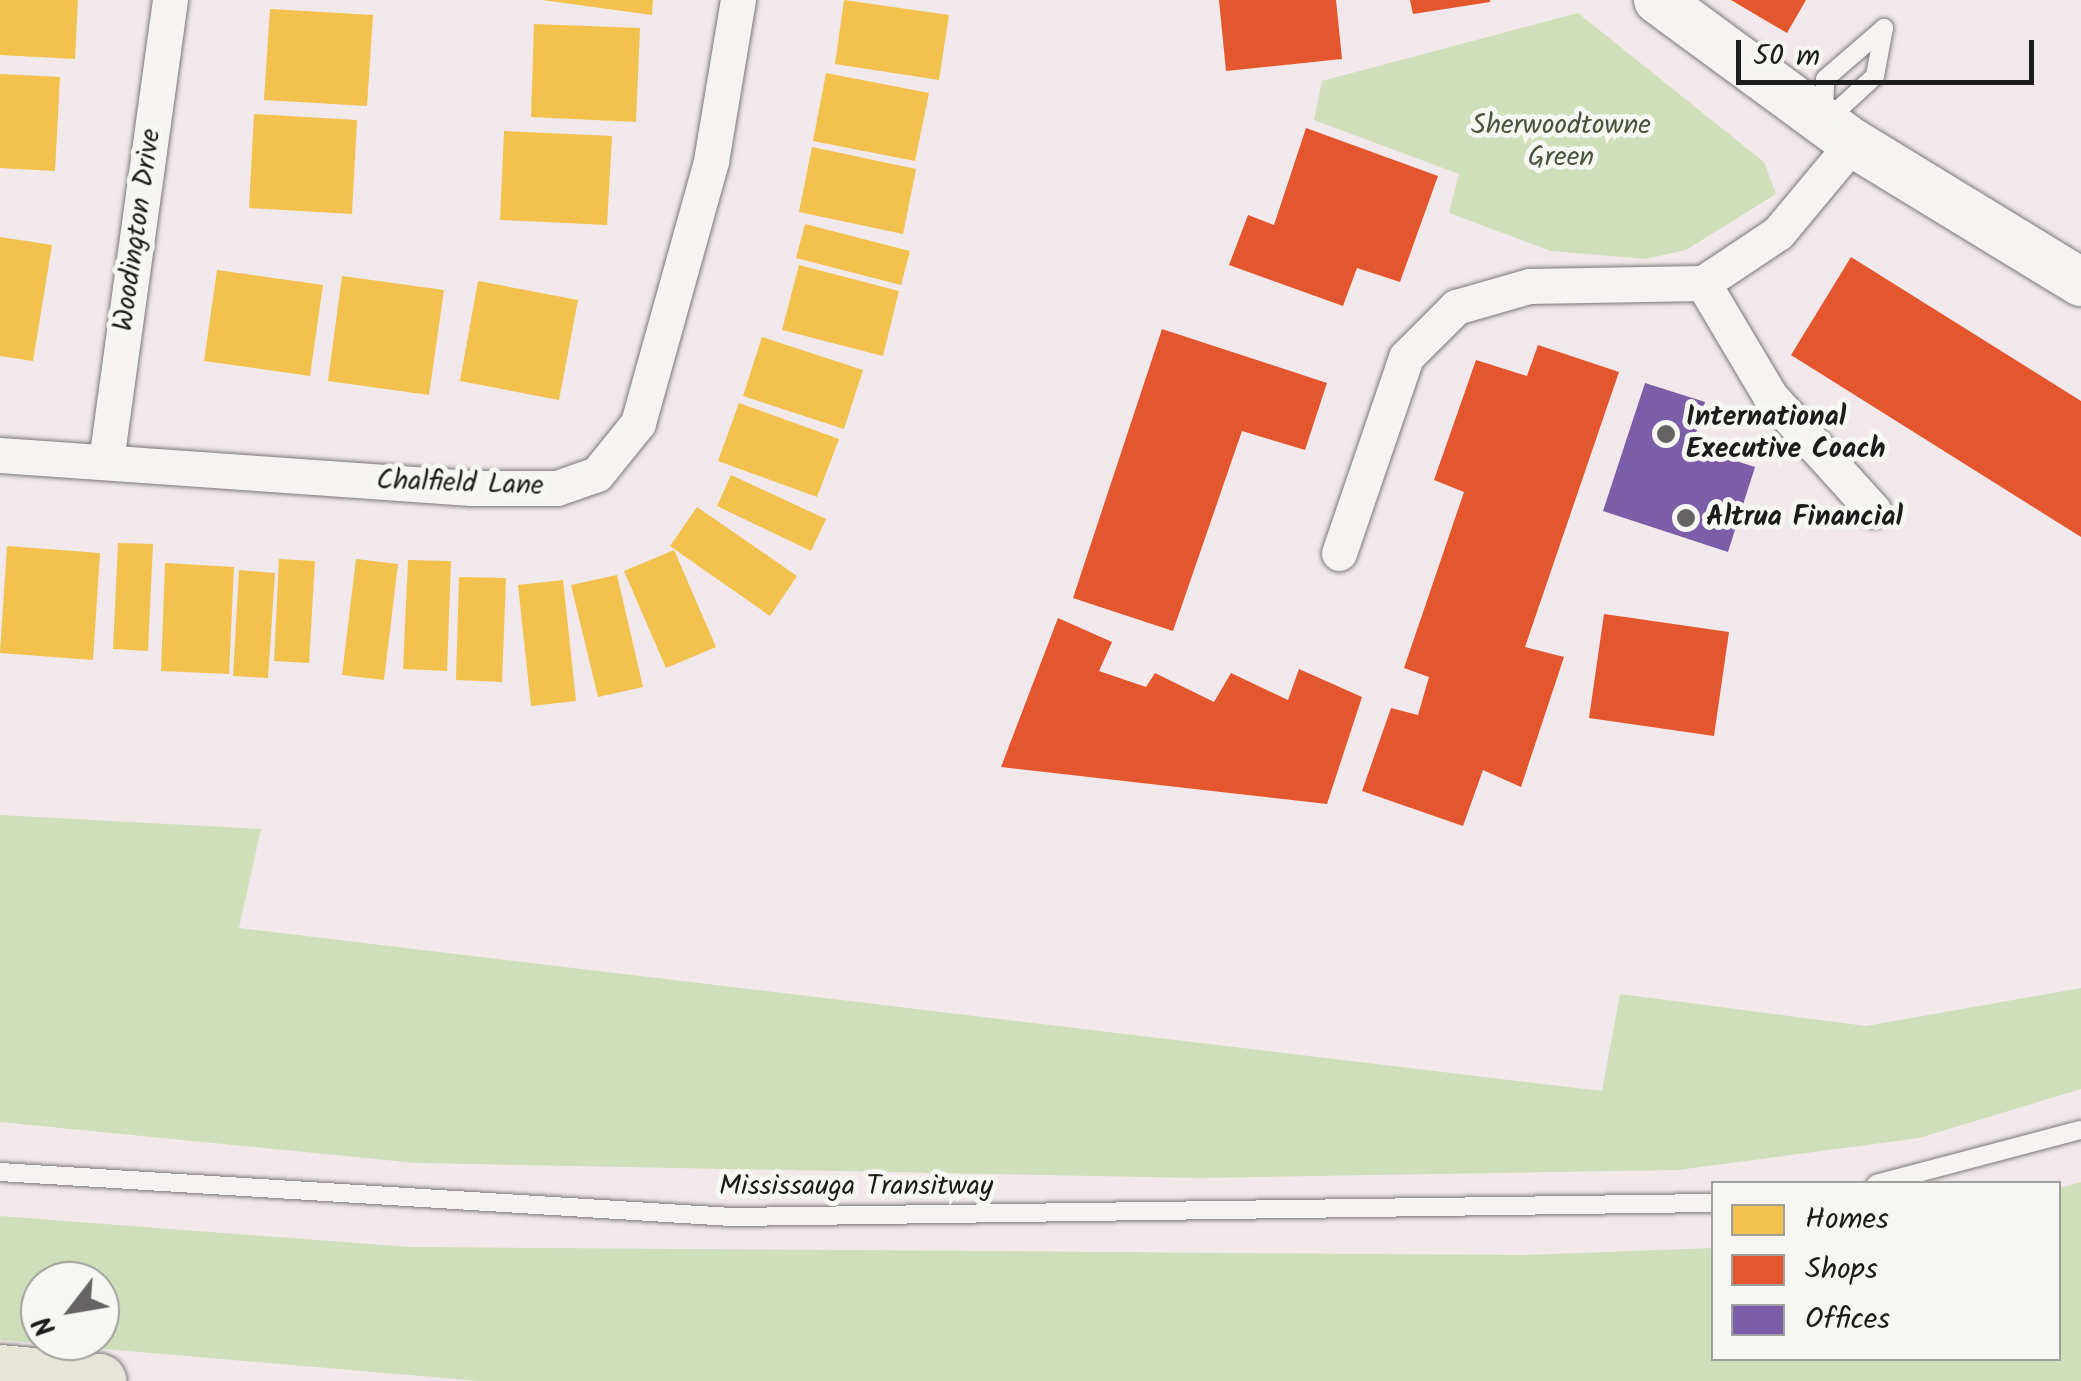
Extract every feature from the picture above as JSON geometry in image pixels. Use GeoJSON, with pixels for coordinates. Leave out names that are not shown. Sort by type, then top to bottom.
{"type":"FeatureCollection","features":[{"type":"Feature","properties":{"kind":"highway"},"geometry":{"type":"LineString","coordinates":[[0,1372],[99,1381]]}},
{"type":"Feature","properties":{"kind":"street","name":"Woodington Drive"},"geometry":{"type":"LineString","coordinates":[[106,460],[170,0]]}},
{"type":"Feature","properties":{"kind":"street","name":"Chalfield Lane"},"geometry":{"type":"LineString","coordinates":[[0,455],[471,488],[557,488],[597,474],[638,423],[712,161],[738,0]]}},
{"type":"Feature","properties":{"kind":"street"},"geometry":{"type":"LineString","coordinates":[[1658,0],[1838,132],[2081,282]]}},
{"type":"Feature","properties":{"kind":"street"},"geometry":{"type":"LineString","coordinates":[[1339,553],[1406,356],[1456,306],[1529,286],[1702,284],[1778,233],[1838,132]]}},
{"type":"Feature","properties":{"kind":"street"},"geometry":{"type":"LineString","coordinates":[[1702,284],[1770,396],[1874,510]]}},
{"type":"Feature","properties":{"kind":"lane"},"geometry":{"type":"LineString","coordinates":[[1884,28],[1875,76],[1838,132],[1825,80],[1884,28]]}},
{"type":"Feature","properties":{"kind":"lane"},"geometry":{"type":"LineString","coordinates":[[1887,1181],[2081,1130]]}},
{"type":"Feature","properties":{"kind":"lane","name":"Mississauga Transitway"},"geometry":{"type":"LineString","coordinates":[[0,1172],[732,1217],[1711,1203]]}},
{"type":"Feature","properties":{"kind":"green space","name":"Sherwoodtowne Green"},"geometry":{"type":"Polygon","coordinates":[[[1578,13],[1764,162],[1776,194],[1686,250],[1646,259],[1551,251],[1449,213],[1459,174],[1314,120],[1322,81],[1578,13]]]}},
{"type":"Feature","properties":{"kind":"green space"},"geometry":{"type":"Polygon","coordinates":[[[0,815],[261,829],[239,928],[1602,1091],[1620,994],[1866,1026],[2081,988],[2081,1089],[1919,1138],[1678,1170],[1200,1178],[416,1163],[0,1122],[0,815]]]}},
{"type":"Feature","properties":{"kind":"green space"},"geometry":{"type":"Polygon","coordinates":[[[2081,1182],[2081,1381],[479,1381],[120,1350],[120,1261],[20,1261],[20,1342],[0,1340],[0,1216],[409,1247],[1526,1255],[1711,1248],[1711,1361],[2061,1361],[2061,1187],[2081,1182]]]}},
{"type":"Feature","properties":{"kind":"building: Homes"},"geometry":{"type":"Polygon","coordinates":[[[0,0],[78,0],[75,59],[0,55],[0,0]]]}},
{"type":"Feature","properties":{"kind":"building: Homes"},"geometry":{"type":"Polygon","coordinates":[[[542,0],[653,0],[652,15],[542,0]]]}},
{"type":"Feature","properties":{"kind":"building: Homes"},"geometry":{"type":"Polygon","coordinates":[[[844,0],[949,15],[939,80],[835,64],[844,0]]]}},
{"type":"Feature","properties":{"kind":"building: Homes"},"geometry":{"type":"Polygon","coordinates":[[[270,9],[373,15],[367,106],[264,100],[270,9]]]}},
{"type":"Feature","properties":{"kind":"building: Homes"},"geometry":{"type":"Polygon","coordinates":[[[534,24],[640,28],[636,122],[531,117],[534,24]]]}},
{"type":"Feature","properties":{"kind":"building: Homes"},"geometry":{"type":"Polygon","coordinates":[[[826,73],[929,93],[915,161],[813,141],[826,73]]]}},
{"type":"Feature","properties":{"kind":"building: Homes"},"geometry":{"type":"Polygon","coordinates":[[[0,74],[60,77],[55,171],[0,168],[0,74]]]}},
{"type":"Feature","properties":{"kind":"building: Homes"},"geometry":{"type":"Polygon","coordinates":[[[254,114],[357,120],[352,214],[249,208],[254,114]]]}},
{"type":"Feature","properties":{"kind":"building: Homes"},"geometry":{"type":"Polygon","coordinates":[[[504,131],[612,136],[607,225],[500,220],[504,131]]]}},
{"type":"Feature","properties":{"kind":"building: Homes"},"geometry":{"type":"Polygon","coordinates":[[[812,147],[916,169],[903,234],[799,212],[812,147]]]}},
{"type":"Feature","properties":{"kind":"building: Homes"},"geometry":{"type":"Polygon","coordinates":[[[805,224],[910,251],[901,285],[796,258],[805,224]]]}},
{"type":"Feature","properties":{"kind":"building: Homes"},"geometry":{"type":"Polygon","coordinates":[[[0,237],[52,245],[33,361],[0,356],[0,237]]]}},
{"type":"Feature","properties":{"kind":"building: Homes"},"geometry":{"type":"Polygon","coordinates":[[[799,265],[899,291],[883,356],[782,330],[799,265]]]}},
{"type":"Feature","properties":{"kind":"building: Homes"},"geometry":{"type":"Polygon","coordinates":[[[217,270],[323,285],[310,376],[204,361],[217,270]]]}},
{"type":"Feature","properties":{"kind":"building: Homes"},"geometry":{"type":"Polygon","coordinates":[[[342,276],[444,290],[429,395],[328,381],[342,276]]]}},
{"type":"Feature","properties":{"kind":"building: Homes"},"geometry":{"type":"Polygon","coordinates":[[[478,281],[578,300],[559,400],[460,381],[478,281]]]}},
{"type":"Feature","properties":{"kind":"building: Homes"},"geometry":{"type":"Polygon","coordinates":[[[762,337],[863,370],[844,429],[743,396],[762,337]]]}},
{"type":"Feature","properties":{"kind":"building: Homes"},"geometry":{"type":"Polygon","coordinates":[[[739,403],[839,439],[817,497],[718,461],[739,403]]]}},
{"type":"Feature","properties":{"kind":"building: Homes"},"geometry":{"type":"Polygon","coordinates":[[[731,475],[826,519],[811,551],[717,506],[731,475]]]}},
{"type":"Feature","properties":{"kind":"building: Homes"},"geometry":{"type":"Polygon","coordinates":[[[697,507],[797,576],[770,616],[670,546],[697,507]]]}},
{"type":"Feature","properties":{"kind":"building: Homes"},"geometry":{"type":"Polygon","coordinates":[[[118,543],[153,544],[148,651],[113,649],[118,543]]]}},
{"type":"Feature","properties":{"kind":"building: Homes"},"geometry":{"type":"Polygon","coordinates":[[[7,546],[100,553],[93,660],[0,653],[7,546]]]}},
{"type":"Feature","properties":{"kind":"building: Homes"},"geometry":{"type":"Polygon","coordinates":[[[674,550],[716,647],[666,668],[624,571],[674,550]]]}},
{"type":"Feature","properties":{"kind":"building: Homes"},"geometry":{"type":"Polygon","coordinates":[[[279,559],[315,561],[309,663],[274,661],[279,559]]]}},
{"type":"Feature","properties":{"kind":"building: Homes"},"geometry":{"type":"Polygon","coordinates":[[[356,559],[398,564],[384,680],[342,675],[356,559]]]}},
{"type":"Feature","properties":{"kind":"building: Homes"},"geometry":{"type":"Polygon","coordinates":[[[408,560],[451,561],[447,671],[403,669],[408,560]]]}},
{"type":"Feature","properties":{"kind":"building: Homes"},"geometry":{"type":"Polygon","coordinates":[[[165,563],[234,567],[229,674],[161,671],[165,563]]]}},
{"type":"Feature","properties":{"kind":"building: Homes"},"geometry":{"type":"Polygon","coordinates":[[[239,570],[275,573],[268,678],[233,676],[239,570]]]}},
{"type":"Feature","properties":{"kind":"building: Homes"},"geometry":{"type":"Polygon","coordinates":[[[617,575],[643,687],[598,697],[571,585],[617,575]]]}},
{"type":"Feature","properties":{"kind":"building: Homes"},"geometry":{"type":"Polygon","coordinates":[[[459,577],[506,578],[502,682],[456,680],[459,577]]]}},
{"type":"Feature","properties":{"kind":"building: Homes"},"geometry":{"type":"Polygon","coordinates":[[[563,580],[576,701],[531,706],[518,585],[563,580]]]}},
{"type":"Feature","properties":{"kind":"building: Shops"},"geometry":{"type":"Polygon","coordinates":[[[1219,0],[1336,0],[1342,59],[1226,71],[1219,0]]]}},
{"type":"Feature","properties":{"kind":"building: Shops"},"geometry":{"type":"Polygon","coordinates":[[[1410,0],[1490,0],[1490,2],[1413,14],[1410,0]]]}},
{"type":"Feature","properties":{"kind":"building: Shops"},"geometry":{"type":"Polygon","coordinates":[[[1731,0],[1806,0],[1787,33],[1731,0]]]}},
{"type":"Feature","properties":{"kind":"building: Shops"},"geometry":{"type":"Polygon","coordinates":[[[1306,128],[1438,176],[1400,282],[1357,268],[1343,306],[1229,265],[1248,215],[1274,225],[1306,128]]]}},
{"type":"Feature","properties":{"kind":"building: Shops"},"geometry":{"type":"Polygon","coordinates":[[[1851,257],[2081,401],[2081,537],[1791,355],[1851,257]]]}},
{"type":"Feature","properties":{"kind":"building: Shops"},"geometry":{"type":"Polygon","coordinates":[[[1162,329],[1327,383],[1305,450],[1242,431],[1173,631],[1073,598],[1162,329]]]}},
{"type":"Feature","properties":{"kind":"building: Shops"},"geometry":{"type":"Polygon","coordinates":[[[1538,345],[1619,372],[1525,647],[1564,657],[1521,787],[1483,770],[1463,826],[1362,791],[1391,708],[1418,715],[1429,677],[1404,668],[1464,492],[1434,480],[1476,360],[1527,376],[1538,345]]]}},
{"type":"Feature","properties":{"kind":"building: Shops"},"geometry":{"type":"Polygon","coordinates":[[[1604,614],[1729,632],[1714,736],[1589,718],[1604,614]]]}},
{"type":"Feature","properties":{"kind":"building: Shops"},"geometry":{"type":"Polygon","coordinates":[[[1058,618],[1112,642],[1099,671],[1146,687],[1155,673],[1214,702],[1231,673],[1288,700],[1299,669],[1362,697],[1327,804],[1001,767],[1058,618]]]}},
{"type":"Feature","properties":{"kind":"building: Offices"},"geometry":{"type":"Polygon","coordinates":[[[1645,383],[1705,402],[1692,447],[1755,467],[1728,552],[1603,511],[1645,383]]]}},
{"type":"Feature","properties":{"kind":"place","name":"International Executive Coach"},"geometry":{"type":"Point","coordinates":[1666,434]}},
{"type":"Feature","properties":{"kind":"place","name":"Altrua Financial"},"geometry":{"type":"Point","coordinates":[1686,518]}}]}
